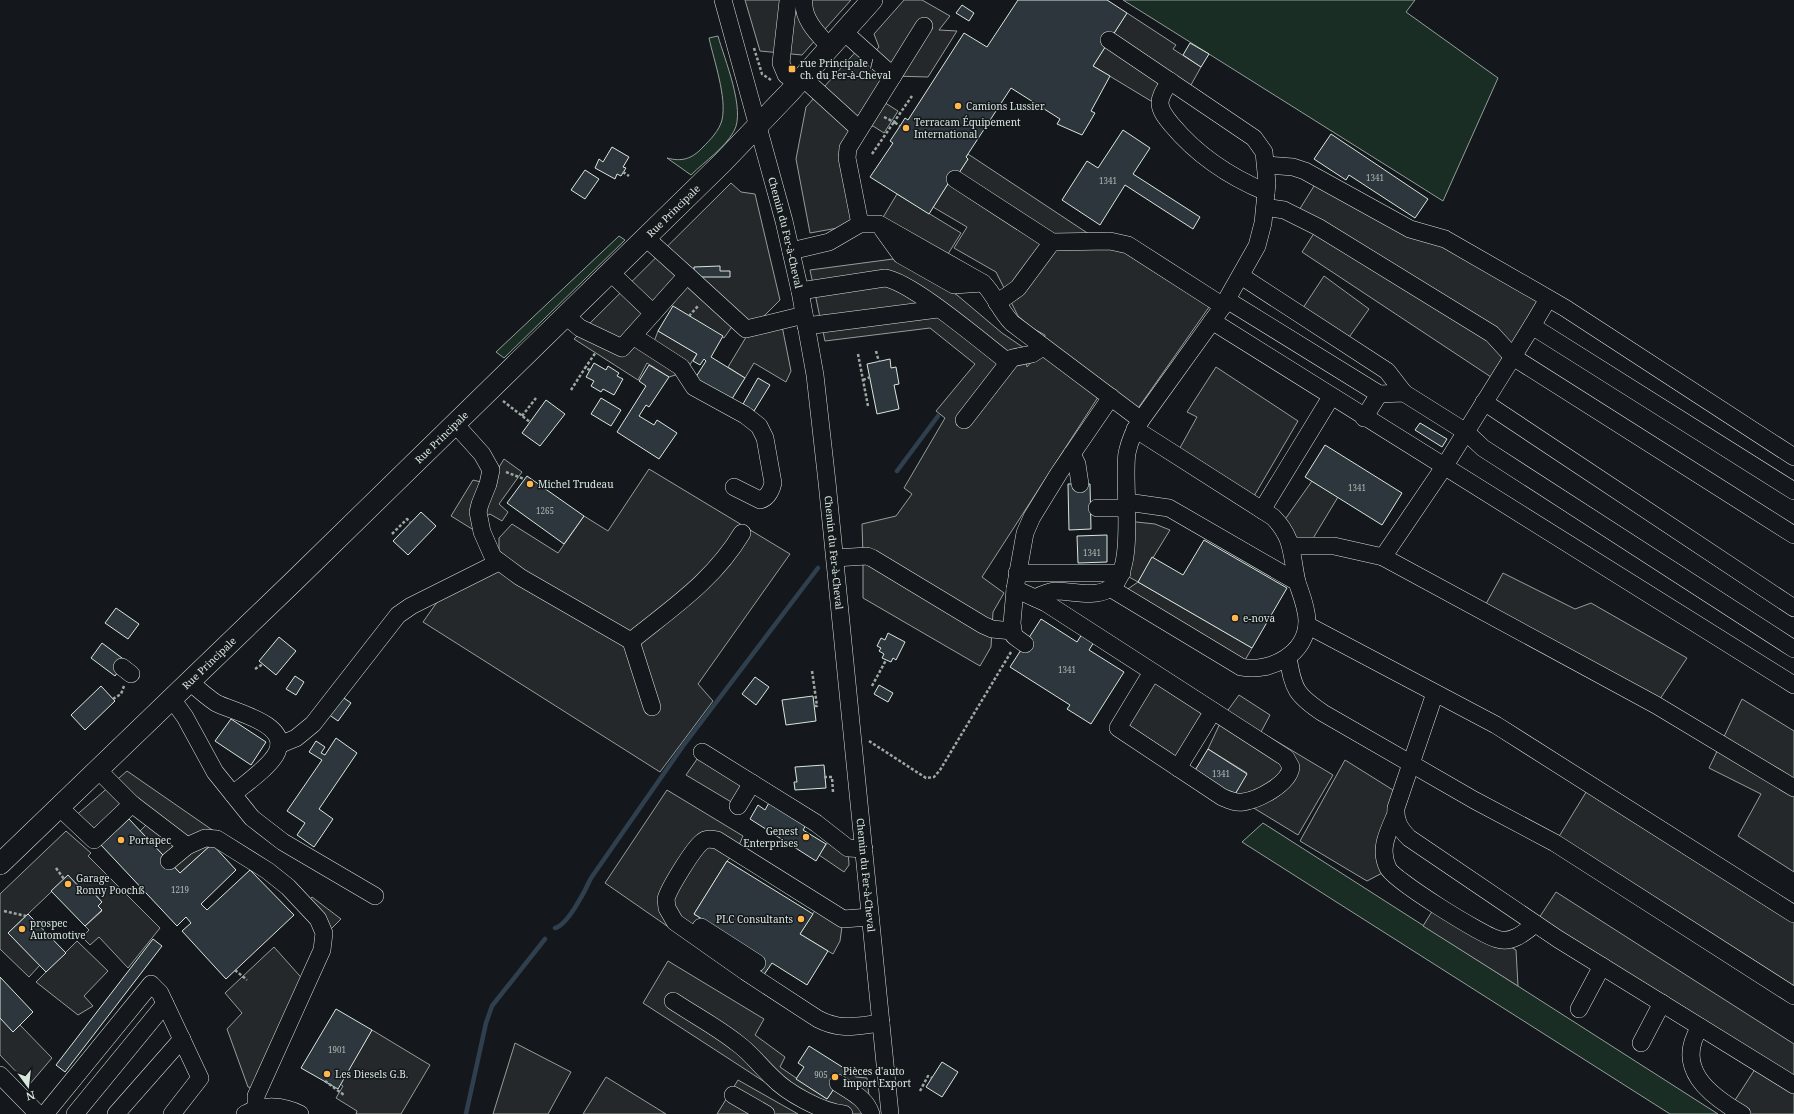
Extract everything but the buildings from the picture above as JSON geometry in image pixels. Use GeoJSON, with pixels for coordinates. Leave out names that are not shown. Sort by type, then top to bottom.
{"type":"FeatureCollection","features":[{"type":"Feature","properties":{"kind":"main road","name":"Rue Principale"},"geometry":{"type":"LineString","coordinates":[[0,864],[172,700],[611,273],[758,126],[872,0]]}},
{"type":"Feature","properties":{"kind":"street","name":"Chemin du Fer-à-Cheval"},"geometry":{"type":"LineString","coordinates":[[723,0],[791,251],[800,291],[820,414],[881,1023],[886,1114]]}},
{"type":"Feature","properties":{"kind":"street"},"geometry":{"type":"LineString","coordinates":[[795,1],[806,14],[812,27],[837,39],[893,76]]}},
{"type":"Feature","properties":{"kind":"street"},"geometry":{"type":"LineString","coordinates":[[795,1],[781,63],[786,75],[800,80],[860,130]]}},
{"type":"Feature","properties":{"kind":"street"},"geometry":{"type":"LineString","coordinates":[[860,224],[847,158],[851,142],[860,130],[924,26]]}},
{"type":"Feature","properties":{"kind":"street"},"geometry":{"type":"LineString","coordinates":[[1035,598],[1055,592],[1096,593],[1110,588],[1117,583],[1122,573],[1127,538],[1127,455],[1138,424],[1225,303],[1257,246],[1263,223],[1266,199],[1266,165],[1264,152],[1254,138],[1109,40]]}},
{"type":"Feature","properties":{"kind":"street"},"geometry":{"type":"LineString","coordinates":[[1170,81],[1162,94],[1160,105],[1165,116],[1184,139],[1206,159],[1266,199],[1318,227],[1492,334],[1513,357],[1794,535]]}},
{"type":"Feature","properties":{"kind":"street"},"geometry":{"type":"LineString","coordinates":[[1266,165],[1294,167],[1305,171],[1410,230],[1445,239],[1548,299],[1794,457]]}},
{"type":"Feature","properties":{"kind":"street"},"geometry":{"type":"LineString","coordinates":[[956,179],[1052,242],[1110,240],[1128,245],[1379,394],[1404,394]]}},
{"type":"Feature","properties":{"kind":"street"},"geometry":{"type":"LineString","coordinates":[[791,251],[829,242],[860,224],[879,224],[901,255],[954,285],[983,283],[1012,323],[1111,397],[1138,424],[1262,510],[1281,525],[1289,538],[1297,582],[1306,612],[1307,625],[1299,644],[1288,657],[1267,667],[1241,667],[1122,593],[1110,588]]}},
{"type":"Feature","properties":{"kind":"street"},"geometry":{"type":"LineString","coordinates":[[646,238],[746,329],[805,320],[938,309]]}},
{"type":"Feature","properties":{"kind":"street"},"geometry":{"type":"LineString","coordinates":[[997,302],[1018,288],[1052,242]]}},
{"type":"Feature","properties":{"kind":"street"},"geometry":{"type":"LineString","coordinates":[[611,273],[653,313]]}},
{"type":"Feature","properties":{"kind":"street"},"geometry":{"type":"LineString","coordinates":[[566,316],[580,328],[622,348],[687,275]]}},
{"type":"Feature","properties":{"kind":"street"},"geometry":{"type":"LineString","coordinates":[[1241,276],[1387,371],[1404,394],[1466,432],[1483,448],[1794,649]]}},
{"type":"Feature","properties":{"kind":"street"},"geometry":{"type":"LineString","coordinates":[[800,291],[885,278],[891,279],[899,282],[938,309],[1008,362]]}},
{"type":"Feature","properties":{"kind":"street"},"geometry":{"type":"LineString","coordinates":[[1383,557],[1444,467],[1548,299]]}},
{"type":"Feature","properties":{"kind":"street"},"geometry":{"type":"LineString","coordinates":[[1212,321],[1364,418],[1794,685]]}},
{"type":"Feature","properties":{"kind":"street"},"geometry":{"type":"LineString","coordinates":[[1532,326],[1794,491]]}},
{"type":"Feature","properties":{"kind":"street"},"geometry":{"type":"LineString","coordinates":[[633,336],[681,367],[694,387],[746,412],[762,429],[773,483],[769,494],[760,500],[734,487]]}},
{"type":"Feature","properties":{"kind":"street"},"geometry":{"type":"LineString","coordinates":[[964,420],[1008,362],[1017,356],[1032,354],[1043,347]]}},
{"type":"Feature","properties":{"kind":"street"},"geometry":{"type":"LineString","coordinates":[[1364,418],[1379,394]]}},
{"type":"Feature","properties":{"kind":"street"},"geometry":{"type":"LineString","coordinates":[[835,558],[868,556],[982,625],[1018,638],[1016,581],[1025,534],[1032,517],[1072,454],[1111,397]]}},
{"type":"Feature","properties":{"kind":"street"},"geometry":{"type":"LineString","coordinates":[[1262,510],[1331,397]]}},
{"type":"Feature","properties":{"kind":"street"},"geometry":{"type":"LineString","coordinates":[[1484,402],[1794,608]]}},
{"type":"Feature","properties":{"kind":"street"},"geometry":{"type":"LineString","coordinates":[[455,424],[482,454],[491,470],[488,484],[478,512],[485,543],[493,557],[520,577],[631,641],[652,707]]}},
{"type":"Feature","properties":{"kind":"street"},"geometry":{"type":"LineString","coordinates":[[1072,454],[1077,464],[1080,484]]}},
{"type":"Feature","properties":{"kind":"street"},"geometry":{"type":"LineString","coordinates":[[1097,508],[1127,505],[1169,508],[1297,582]]}},
{"type":"Feature","properties":{"kind":"street"},"geometry":{"type":"LineString","coordinates":[[631,641],[703,582],[719,566],[742,533]]}},
{"type":"Feature","properties":{"kind":"street"},"geometry":{"type":"LineString","coordinates":[[1291,546],[1334,546],[1383,557],[1656,705],[1794,788]]}},
{"type":"Feature","properties":{"kind":"street"},"geometry":{"type":"LineString","coordinates":[[279,745],[296,738],[313,724],[398,615],[411,606],[499,562]]}},
{"type":"Feature","properties":{"kind":"street"},"geometry":{"type":"LineString","coordinates":[[1016,581],[1122,573]]}},
{"type":"Feature","properties":{"kind":"street"},"geometry":{"type":"LineString","coordinates":[[1016,581],[1035,598],[1046,603],[1286,758],[1291,767],[1288,777],[1283,783],[1250,801],[1242,803],[1232,802],[1222,797],[1118,728],[1152,672]]}},
{"type":"Feature","properties":{"kind":"street"},"geometry":{"type":"LineString","coordinates":[[1307,625],[1496,725],[1794,914]]}},
{"type":"Feature","properties":{"kind":"street"},"geometry":{"type":"LineString","coordinates":[[1288,657],[1294,685],[1298,694],[1305,701],[1323,713],[1412,764],[1555,843],[1794,996]]}},
{"type":"Feature","properties":{"kind":"street"},"geometry":{"type":"LineString","coordinates":[[190,682],[207,697],[218,704],[270,726],[279,745],[277,752],[264,758],[233,794]]}},
{"type":"Feature","properties":{"kind":"street"},"geometry":{"type":"LineString","coordinates":[[1435,693],[1396,808],[1395,816],[1384,840],[1383,854],[1388,870],[1402,883],[1436,905],[1498,940],[1520,936],[1535,924]]}},
{"type":"Feature","properties":{"kind":"street"},"geometry":{"type":"LineString","coordinates":[[172,700],[189,724],[207,760],[252,818],[262,828],[376,896]]}},
{"type":"Feature","properties":{"kind":"street"},"geometry":{"type":"LineString","coordinates":[[1178,768],[1195,757],[1214,711]]}},
{"type":"Feature","properties":{"kind":"street"},"geometry":{"type":"LineString","coordinates":[[702,752],[752,783],[848,848],[864,849]]}},
{"type":"Feature","properties":{"kind":"street"},"geometry":{"type":"LineString","coordinates":[[98,770],[132,804],[186,846]]}},
{"type":"Feature","properties":{"kind":"street"},"geometry":{"type":"LineString","coordinates":[[738,806],[752,783]]}},
{"type":"Feature","properties":{"kind":"street"},"geometry":{"type":"LineString","coordinates":[[59,808],[94,840],[132,804]]}},
{"type":"Feature","properties":{"kind":"street"},"geometry":{"type":"LineString","coordinates":[[1395,816],[1402,831],[1420,848],[1535,924],[1794,1085]]}},
{"type":"Feature","properties":{"kind":"street"},"geometry":{"type":"LineString","coordinates":[[169,861],[186,846],[205,838],[217,839],[262,867],[288,887],[318,919],[324,934],[322,950],[250,1112]]}},
{"type":"Feature","properties":{"kind":"street"},"geometry":{"type":"LineString","coordinates":[[870,917],[842,919],[789,892],[758,873],[717,840],[706,840],[697,847],[667,894],[666,904],[669,914],[675,922],[746,972],[818,1019],[831,1026],[841,1028],[881,1023]]}},
{"type":"Feature","properties":{"kind":"street"},"geometry":{"type":"LineString","coordinates":[[666,904],[757,963]]}},
{"type":"Feature","properties":{"kind":"street"},"geometry":{"type":"LineString","coordinates":[[1579,1009],[1602,966]]}},
{"type":"Feature","properties":{"kind":"street"},"geometry":{"type":"LineString","coordinates":[[45,1114],[151,984],[157,989],[165,1004],[200,1078],[172,1114]]}},
{"type":"Feature","properties":{"kind":"street"},"geometry":{"type":"LineString","coordinates":[[673,1001],[749,1052],[770,1076],[786,1089],[826,1110],[844,1114]]}},
{"type":"Feature","properties":{"kind":"street"},"geometry":{"type":"LineString","coordinates":[[1641,1043],[1662,1003]]}},
{"type":"Feature","properties":{"kind":"street"},"geometry":{"type":"LineString","coordinates":[[75,1114],[165,1004]]}},
{"type":"Feature","properties":{"kind":"street"},"geometry":{"type":"LineString","coordinates":[[1700,1027],[1694,1036],[1691,1047],[1692,1064],[1698,1079],[1715,1096],[1742,1114]]}},
{"type":"Feature","properties":{"kind":"street"},"geometry":{"type":"LineString","coordinates":[[116,1114],[182,1039]]}},
{"type":"Feature","properties":{"kind":"street"},"geometry":{"type":"LineString","coordinates":[[0,1075],[38,1114]]}},
{"type":"Feature","properties":{"kind":"street"},"geometry":{"type":"LineString","coordinates":[[838,1083],[862,1098],[869,1107],[871,1114]]}},
{"type":"Feature","properties":{"kind":"street"},"geometry":{"type":"LineString","coordinates":[[734,1095],[766,1114]]}},
{"type":"Feature","properties":{"kind":"street"},"geometry":{"type":"LineString","coordinates":[[250,1112],[265,1107],[283,1107],[300,1114]]}},
{"type":"Feature","properties":{"kind":"path"},"geometry":{"type":"LineString","coordinates":[[753,42],[762,74],[773,81]]}},
{"type":"Feature","properties":{"kind":"path"},"geometry":{"type":"LineString","coordinates":[[872,154],[912,96]]}},
{"type":"Feature","properties":{"kind":"path"},"geometry":{"type":"LineString","coordinates":[[894,122],[900,126]]}},
{"type":"Feature","properties":{"kind":"path"},"geometry":{"type":"LineString","coordinates":[[623,172],[629,176]]}},
{"type":"Feature","properties":{"kind":"path"},"geometry":{"type":"LineString","coordinates":[[876,351],[879,362]]}},
{"type":"Feature","properties":{"kind":"path"},"geometry":{"type":"LineString","coordinates":[[571,390],[596,352]]}},
{"type":"Feature","properties":{"kind":"path"},"geometry":{"type":"LineString","coordinates":[[858,354],[868,406]]}},
{"type":"Feature","properties":{"kind":"path"},"geometry":{"type":"LineString","coordinates":[[585,368],[590,370]]}},
{"type":"Feature","properties":{"kind":"path"},"geometry":{"type":"LineString","coordinates":[[863,380],[870,377]]}},
{"type":"Feature","properties":{"kind":"path"},"geometry":{"type":"LineString","coordinates":[[522,416],[536,398]]}},
{"type":"Feature","properties":{"kind":"path"},"geometry":{"type":"LineString","coordinates":[[503,401],[530,422]]}},
{"type":"Feature","properties":{"kind":"path"},"geometry":{"type":"LineString","coordinates":[[519,476],[524,479]]}},
{"type":"Feature","properties":{"kind":"path"},"geometry":{"type":"LineString","coordinates":[[392,534],[407,520],[410,522]]}},
{"type":"Feature","properties":{"kind":"path"},"geometry":{"type":"LineString","coordinates":[[852,733],[861,736],[926,778],[934,777],[940,770],[1018,638]]}},
{"type":"Feature","properties":{"kind":"path"},"geometry":{"type":"LineString","coordinates":[[872,686],[886,660]]}},
{"type":"Feature","properties":{"kind":"path"},"geometry":{"type":"LineString","coordinates":[[255,669],[263,664]]}},
{"type":"Feature","properties":{"kind":"path"},"geometry":{"type":"LineString","coordinates":[[812,671],[816,706],[814,706]]}},
{"type":"Feature","properties":{"kind":"path"},"geometry":{"type":"LineString","coordinates":[[824,777],[832,777],[833,792]]}},
{"type":"Feature","properties":{"kind":"path"},"geometry":{"type":"LineString","coordinates":[[56,868],[64,879]]}},
{"type":"Feature","properties":{"kind":"path"},"geometry":{"type":"LineString","coordinates":[[4,911],[26,916]]}},
{"type":"Feature","properties":{"kind":"path"},"geometry":{"type":"LineString","coordinates":[[235,970],[247,980]]}},
{"type":"Feature","properties":{"kind":"path"},"geometry":{"type":"LineString","coordinates":[[920,1091],[928,1076],[932,1078]]}},
{"type":"Feature","properties":{"kind":"path"},"geometry":{"type":"LineString","coordinates":[[325,1081],[344,1095]]}},
{"type":"Feature","properties":{"kind":"green space"},"geometry":{"type":"Polygon","coordinates":[[[1123,0],[1415,0],[1406,12],[1498,78],[1443,201],[1123,0]]]}},
{"type":"Feature","properties":{"kind":"green space"},"geometry":{"type":"Polygon","coordinates":[[[718,36],[733,84],[736,98],[737,122],[734,131],[725,143],[691,175],[667,158],[677,160],[691,157],[699,151],[717,132],[721,124],[723,101],[717,68],[709,38],[718,36]]]}},
{"type":"Feature","properties":{"kind":"green space"},"geometry":{"type":"Polygon","coordinates":[[[619,236],[625,240],[504,358],[496,352],[619,236]]]}},
{"type":"Feature","properties":{"kind":"green space"},"geometry":{"type":"Polygon","coordinates":[[[1263,823],[1718,1114],[1670,1114],[1242,842],[1263,823]]]}},
{"type":"Feature","properties":{"kind":"shaded area"},"geometry":{"type":"Polygon","coordinates":[[[745,0],[851,0],[802,55],[760,51],[745,0]]]}},
{"type":"Feature","properties":{"kind":"shaded area"},"geometry":{"type":"Polygon","coordinates":[[[904,0],[922,0],[950,16],[939,30],[957,31],[928,77],[893,76],[879,99],[898,111],[884,133],[873,126],[860,129],[851,142],[860,224],[810,233],[796,159],[806,107],[860,47],[871,56],[879,47],[874,34],[904,0]]]}},
{"type":"Feature","properties":{"kind":"shaded area"},"geometry":{"type":"Polygon","coordinates":[[[1127,13],[1176,45],[1173,49],[1201,67],[1187,92],[1170,81],[1161,99],[1151,101],[1093,66],[1127,13]]]}},
{"type":"Feature","properties":{"kind":"shaded area"},"geometry":{"type":"Polygon","coordinates":[[[968,154],[1107,246],[1117,241],[1214,300],[1134,414],[1102,391],[982,577],[1004,593],[993,612],[991,647],[980,666],[863,598],[862,524],[896,516],[912,494],[904,488],[945,418],[936,411],[975,364],[930,328],[825,341],[810,270],[893,259],[957,295],[1002,333],[1024,348],[1027,367],[1043,347],[1045,335],[1032,328],[1018,316],[996,272],[954,248],[967,227],[933,207],[951,179],[955,179],[968,159],[966,157],[968,154]]]}},
{"type":"Feature","properties":{"kind":"shaded area"},"geometry":{"type":"Polygon","coordinates":[[[1319,178],[1548,299],[1497,381],[1302,252],[1318,227],[1296,215],[1319,178]]]}},
{"type":"Feature","properties":{"kind":"shaded area"},"geometry":{"type":"Polygon","coordinates":[[[731,183],[741,192],[755,194],[780,300],[752,328],[781,321],[791,371],[786,382],[754,363],[745,378],[728,367],[751,329],[736,321],[724,338],[664,301],[633,336],[652,347],[658,331],[697,354],[685,372],[669,377],[647,363],[638,380],[574,339],[731,183]]]}},
{"type":"Feature","properties":{"kind":"shaded area"},"geometry":{"type":"Polygon","coordinates":[[[897,194],[961,233],[943,262],[879,224],[897,194]]]}},
{"type":"Feature","properties":{"kind":"shaded area"},"geometry":{"type":"Polygon","coordinates":[[[1324,276],[1369,309],[1345,343],[1299,314],[1324,276]]]}},
{"type":"Feature","properties":{"kind":"shaded area"},"geometry":{"type":"Polygon","coordinates":[[[1216,367],[1298,421],[1250,503],[1176,455],[1197,417],[1187,412],[1216,367]]]}},
{"type":"Feature","properties":{"kind":"shaded area"},"geometry":{"type":"Polygon","coordinates":[[[504,459],[522,472],[499,504],[508,512],[502,521],[490,514],[479,520],[472,529],[451,516],[473,480],[489,484],[504,459]]]}},
{"type":"Feature","properties":{"kind":"shaded area"},"geometry":{"type":"Polygon","coordinates":[[[649,469],[790,554],[698,684],[713,701],[660,772],[423,622],[447,588],[499,562],[499,538],[512,524],[558,553],[584,516],[608,531],[649,469]]]}},
{"type":"Feature","properties":{"kind":"shaded area"},"geometry":{"type":"Polygon","coordinates":[[[1312,481],[1338,497],[1309,545],[1291,546],[1281,525],[1312,481]]]}},
{"type":"Feature","properties":{"kind":"shaded area"},"geometry":{"type":"Polygon","coordinates":[[[1127,521],[1155,524],[1170,530],[1138,582],[1122,573],[1127,521]]]}},
{"type":"Feature","properties":{"kind":"shaded area"},"geometry":{"type":"Polygon","coordinates":[[[1503,573],[1575,609],[1591,603],[1687,658],[1656,705],[1482,611],[1503,573]]]}},
{"type":"Feature","properties":{"kind":"shaded area"},"geometry":{"type":"Polygon","coordinates":[[[1138,582],[1252,648],[1241,667],[1122,593],[1138,582]]]}},
{"type":"Feature","properties":{"kind":"shaded area"},"geometry":{"type":"Polygon","coordinates":[[[1152,672],[1213,711],[1178,768],[1118,728],[1152,672]]]}},
{"type":"Feature","properties":{"kind":"shaded area"},"geometry":{"type":"Polygon","coordinates":[[[1239,695],[1270,715],[1261,732],[1333,775],[1298,835],[1234,796],[1247,773],[1208,749],[1223,717],[1239,695]]]}},
{"type":"Feature","properties":{"kind":"shaded area"},"geometry":{"type":"Polygon","coordinates":[[[1742,699],[1794,731],[1794,872],[1738,836],[1761,794],[1709,768],[1742,699]]]}},
{"type":"Feature","properties":{"kind":"shaded area"},"geometry":{"type":"Polygon","coordinates":[[[702,752],[752,783],[738,806],[686,775],[702,752]]]}},
{"type":"Feature","properties":{"kind":"shaded area"},"geometry":{"type":"Polygon","coordinates":[[[1345,760],[1401,795],[1388,870],[1367,881],[1300,841],[1345,760]]]}},
{"type":"Feature","properties":{"kind":"shaded area"},"geometry":{"type":"Polygon","coordinates":[[[127,771],[221,836],[180,873],[140,831],[152,819],[132,804],[94,840],[72,819],[127,771]]]}},
{"type":"Feature","properties":{"kind":"shaded area"},"geometry":{"type":"Polygon","coordinates":[[[1591,784],[1794,914],[1794,996],[1555,843],[1591,784]]]}},
{"type":"Feature","properties":{"kind":"shaded area"},"geometry":{"type":"Polygon","coordinates":[[[667,790],[743,836],[736,852],[727,861],[694,914],[720,930],[680,935],[605,883],[667,790]]]}},
{"type":"Feature","properties":{"kind":"shaded area"},"geometry":{"type":"Polygon","coordinates":[[[66,831],[91,853],[88,856],[160,928],[128,968],[99,937],[90,945],[82,937],[89,930],[85,926],[102,911],[98,906],[102,902],[90,889],[85,893],[68,876],[8,933],[40,965],[29,977],[0,949],[0,894],[66,831]]]}},
{"type":"Feature","properties":{"kind":"shaded area"},"geometry":{"type":"Polygon","coordinates":[[[832,836],[848,848],[849,865],[844,872],[819,855],[832,836]]]}},
{"type":"Feature","properties":{"kind":"shaded area"},"geometry":{"type":"Polygon","coordinates":[[[1556,892],[1794,1044],[1794,1114],[1726,1114],[1759,1063],[1535,924],[1556,892]]]}},
{"type":"Feature","properties":{"kind":"shaded area"},"geometry":{"type":"Polygon","coordinates":[[[312,897],[341,919],[324,936],[305,905],[312,897]]]}},
{"type":"Feature","properties":{"kind":"shaded area"},"geometry":{"type":"Polygon","coordinates":[[[819,904],[843,919],[840,941],[833,954],[800,934],[819,904]]]}},
{"type":"Feature","properties":{"kind":"shaded area"},"geometry":{"type":"Polygon","coordinates":[[[1436,905],[1516,950],[1518,986],[1423,926],[1436,905]]]}},
{"type":"Feature","properties":{"kind":"shaded area"},"geometry":{"type":"Polygon","coordinates":[[[77,941],[108,971],[84,996],[93,1006],[78,1015],[36,982],[77,941]]]}},
{"type":"Feature","properties":{"kind":"shaded area"},"geometry":{"type":"Polygon","coordinates":[[[274,947],[307,984],[259,1089],[248,1087],[227,1029],[242,1013],[225,993],[274,947]]]}},
{"type":"Feature","properties":{"kind":"shaded area"},"geometry":{"type":"Polygon","coordinates":[[[668,961],[764,1019],[755,1035],[785,1057],[780,1067],[827,1099],[847,1070],[856,1077],[867,1078],[871,1114],[814,1114],[643,1003],[668,961]]]}},
{"type":"Feature","properties":{"kind":"shaded area"},"geometry":{"type":"Polygon","coordinates":[[[0,1018],[20,1025],[52,1058],[29,1085],[0,1055],[0,1018]]]}},
{"type":"Feature","properties":{"kind":"shaded area"},"geometry":{"type":"Polygon","coordinates":[[[372,1030],[430,1065],[401,1114],[356,1114],[357,1111],[336,1098],[343,1086],[340,1084],[372,1030]]]}},
{"type":"Feature","properties":{"kind":"shaded area"},"geometry":{"type":"Polygon","coordinates":[[[515,1043],[571,1072],[548,1114],[493,1114],[515,1043]]]}},
{"type":"Feature","properties":{"kind":"shaded area"},"geometry":{"type":"Polygon","coordinates":[[[606,1077],[666,1114],[583,1114],[606,1077]]]}},
{"type":"Feature","properties":{"kind":"shaded area"},"geometry":{"type":"Polygon","coordinates":[[[738,1080],[798,1114],[717,1114],[738,1080]]]}},
{"type":"Feature","properties":{"kind":"waterway"},"geometry":{"type":"LineString","coordinates":[[897,471],[938,416]]}},
{"type":"Feature","properties":{"kind":"waterway"},"geometry":{"type":"LineString","coordinates":[[555,928],[571,914],[591,878],[683,746],[818,568]]}},
{"type":"Feature","properties":{"kind":"waterway"},"geometry":{"type":"LineString","coordinates":[[466,1114],[486,1023],[492,1006],[545,939]]}},
{"type":"Feature","properties":{"kind":"place","name":"rue Principale / ch. du Fer-à-Cheval"},"geometry":{"type":"Point","coordinates":[792,69]}},
{"type":"Feature","properties":{"kind":"place","name":"Camions Lussier"},"geometry":{"type":"Point","coordinates":[958,106]}},
{"type":"Feature","properties":{"kind":"place","name":"Terracam Équipement International"},"geometry":{"type":"Point","coordinates":[906,128]}},
{"type":"Feature","properties":{"kind":"place","name":"Michel Trudeau"},"geometry":{"type":"Point","coordinates":[530,484]}},
{"type":"Feature","properties":{"kind":"place","name":"e-nova"},"geometry":{"type":"Point","coordinates":[1235,618]}},
{"type":"Feature","properties":{"kind":"place","name":"Genest Enterprises"},"geometry":{"type":"Point","coordinates":[806,837]}},
{"type":"Feature","properties":{"kind":"place","name":"Portapec"},"geometry":{"type":"Point","coordinates":[121,840]}},
{"type":"Feature","properties":{"kind":"place","name":"Garage Ronny Poochß"},"geometry":{"type":"Point","coordinates":[68,884]}},
{"type":"Feature","properties":{"kind":"place","name":"PLC Consultants"},"geometry":{"type":"Point","coordinates":[801,919]}},
{"type":"Feature","properties":{"kind":"place","name":"prospec Automotive"},"geometry":{"type":"Point","coordinates":[22,929]}},
{"type":"Feature","properties":{"kind":"place","name":"Les Diesels G.B."},"geometry":{"type":"Point","coordinates":[327,1074]}},
{"type":"Feature","properties":{"kind":"place","name":"Pièces d'auto Import Export"},"geometry":{"type":"Point","coordinates":[835,1077]}}]}
